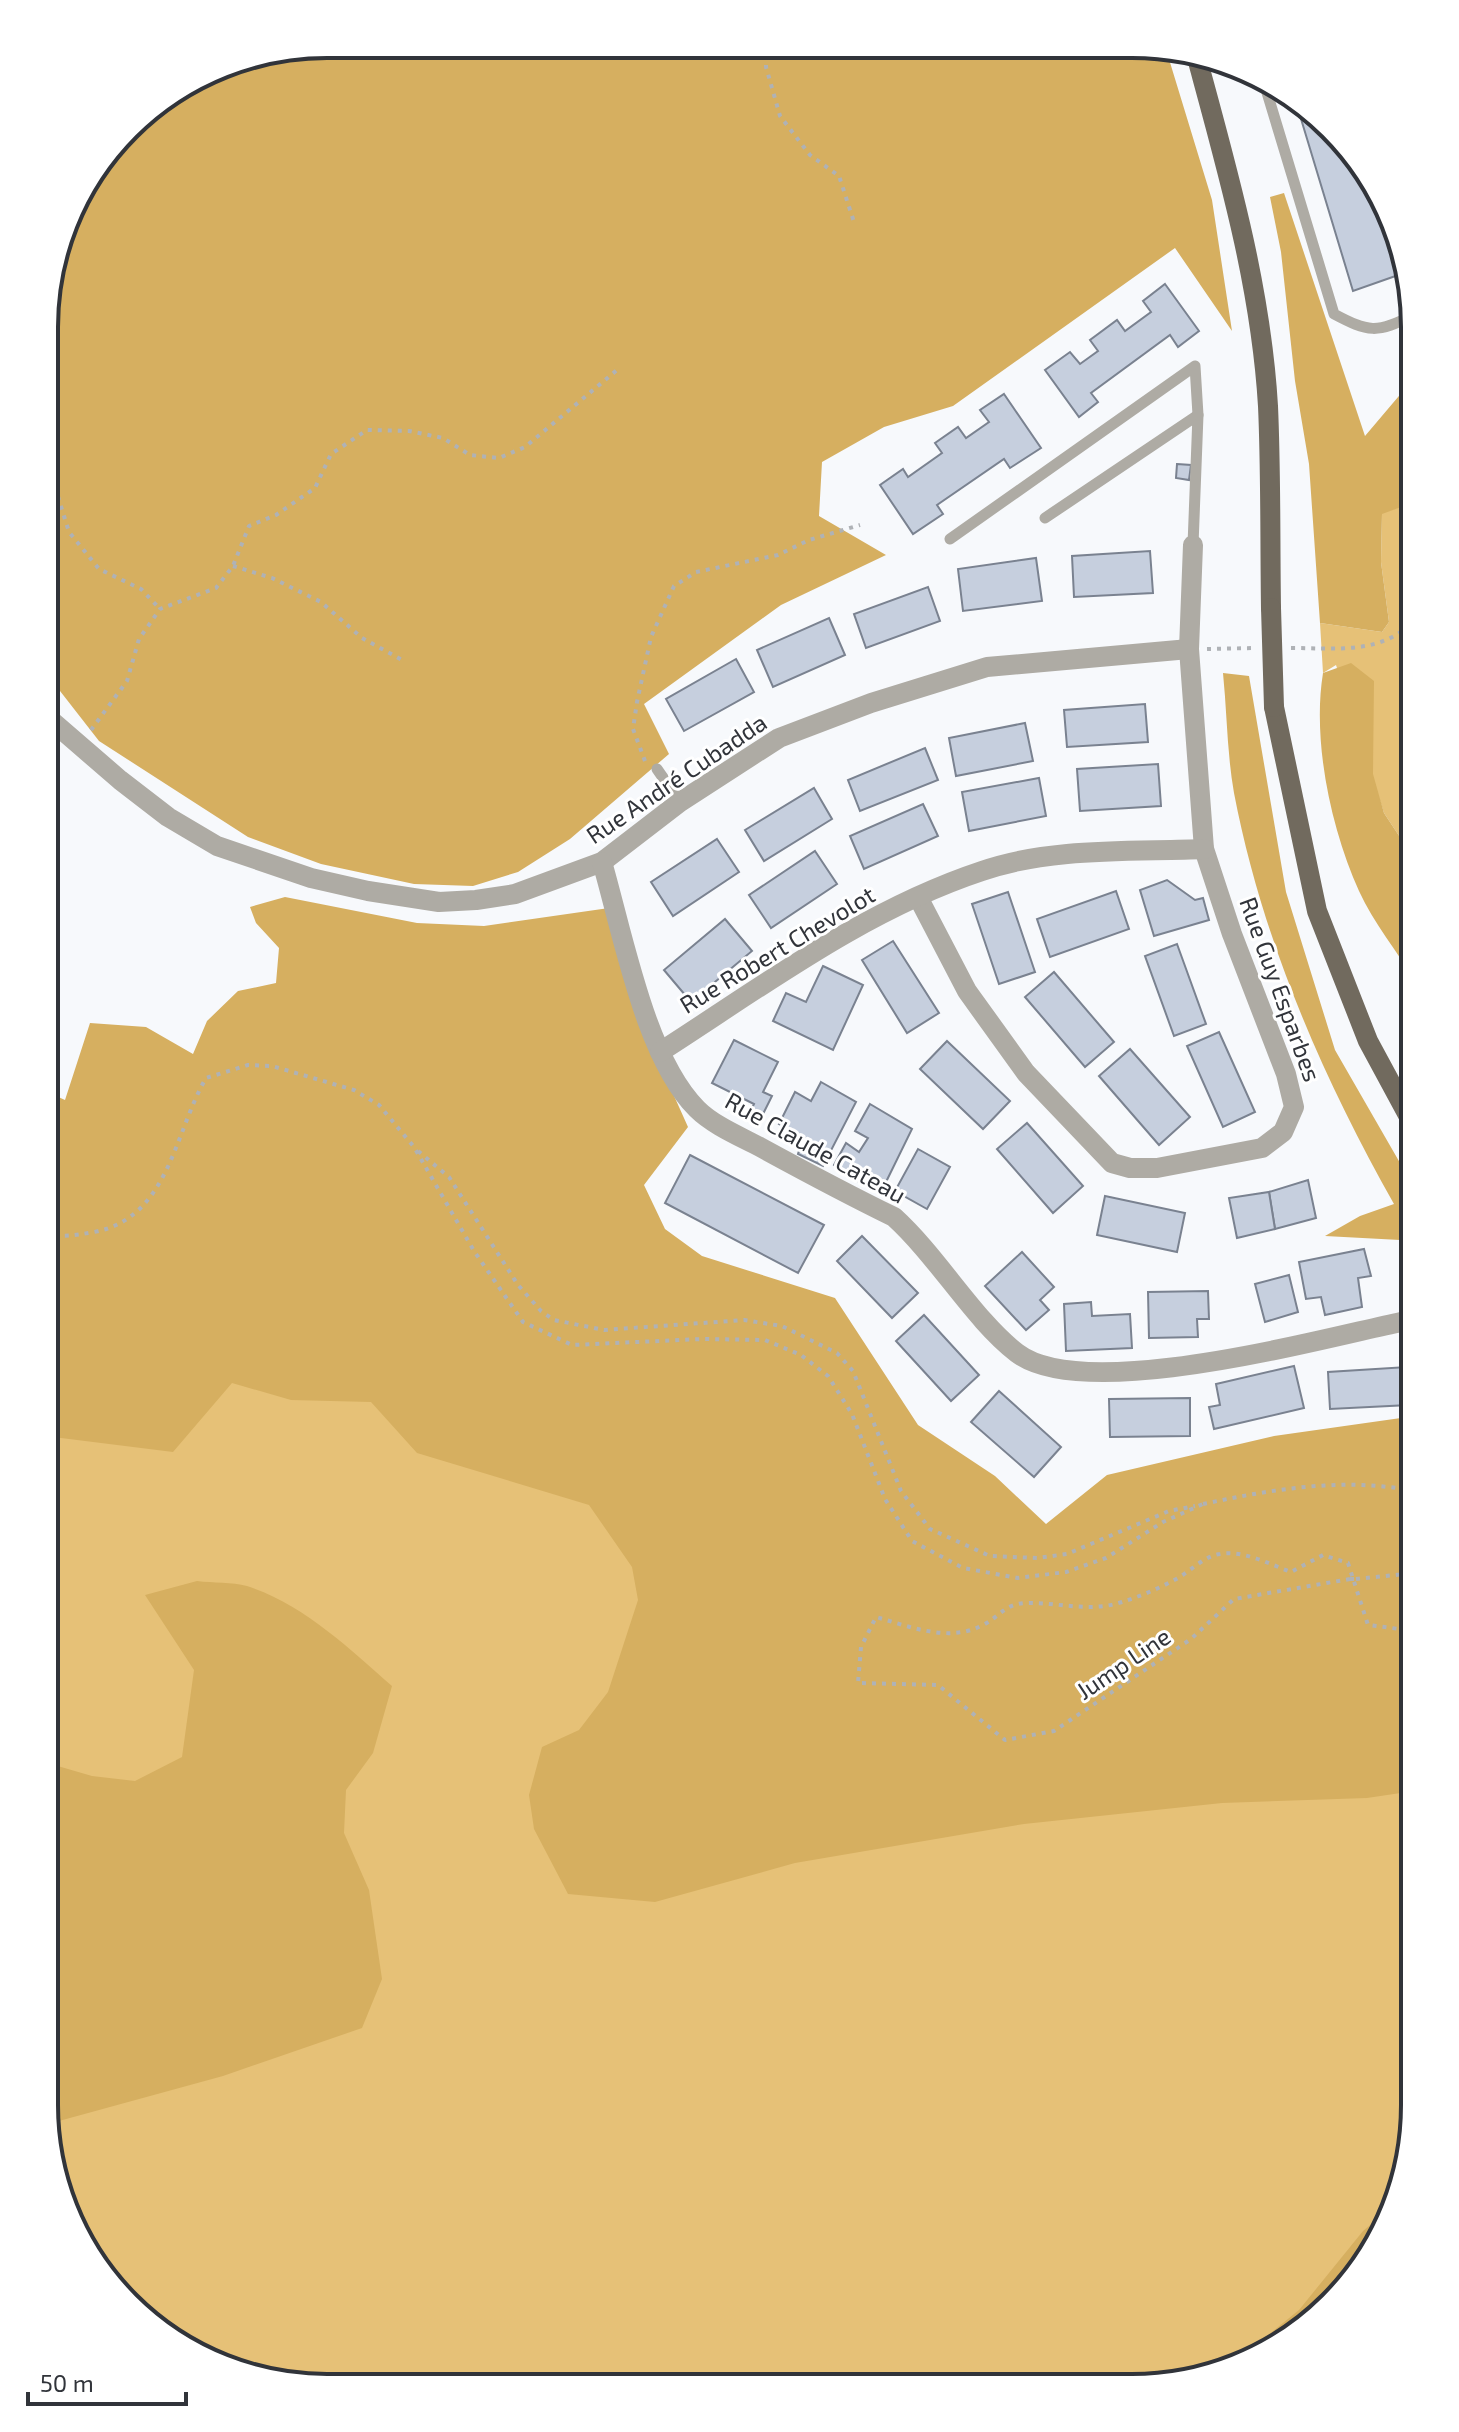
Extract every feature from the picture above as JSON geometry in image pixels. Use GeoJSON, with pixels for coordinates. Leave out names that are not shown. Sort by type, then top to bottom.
{"type":"FeatureCollection","features":[{"type":"Feature","properties":{"kind":"main road"},"geometry":{"type":"LineString","coordinates":[[1199,66],[1237,207],[1256,312],[1268,404],[1274,707],[1317,911],[1368,1041],[1401,1101]]}},
{"type":"Feature","properties":{"kind":"street","name":"Rue Guy Esparbes"},"geometry":{"type":"LineString","coordinates":[[918,897],[967,991],[1026,1073],[1112,1163],[1130,1168],[1157,1168],[1262,1148],[1283,1132],[1294,1107],[1286,1074],[1232,934],[1204,849],[1189,649],[1193,545]]}},
{"type":"Feature","properties":{"kind":"street","name":"Rue André Cubadda"},"geometry":{"type":"LineString","coordinates":[[58,726],[168,817],[217,846],[299,875],[354,888],[439,902],[476,900],[515,894],[602,862],[680,802],[779,738],[871,703],[987,667],[1189,649]]}},
{"type":"Feature","properties":{"kind":"street","name":"Rue Robert Chevolot"},"geometry":{"type":"LineString","coordinates":[[660,1052],[848,931],[983,870],[1054,856],[1204,849]]}},
{"type":"Feature","properties":{"kind":"street","name":"Rue Claude Cateau"},"geometry":{"type":"LineString","coordinates":[[602,862],[660,1052],[684,1094],[700,1112],[894,1217],[917,1238],[1000,1337],[1018,1354],[1062,1371],[1197,1365],[1400,1322]]}},
{"type":"Feature","properties":{"kind":"lane"},"geometry":{"type":"LineString","coordinates":[[1268,94],[1334,314],[1363,329],[1401,322]]}},
{"type":"Feature","properties":{"kind":"lane"},"geometry":{"type":"LineString","coordinates":[[950,539],[1195,366],[1198,415],[1193,545]]}},
{"type":"Feature","properties":{"kind":"lane"},"geometry":{"type":"LineString","coordinates":[[1045,518],[1198,415]]}},
{"type":"Feature","properties":{"kind":"lane"},"geometry":{"type":"LineString","coordinates":[[657,769],[680,802]]}},
{"type":"Feature","properties":{"kind":"path"},"geometry":{"type":"LineString","coordinates":[[766,58],[780,116],[810,155],[839,176],[854,222]]}},
{"type":"Feature","properties":{"kind":"path"},"geometry":{"type":"LineString","coordinates":[[80,745],[127,681],[139,639],[160,609],[216,588],[233,566],[249,526],[276,515],[315,488],[331,454],[367,430],[409,431],[443,438],[470,455],[499,458],[525,447],[617,370]]}},
{"type":"Feature","properties":{"kind":"path"},"geometry":{"type":"LineString","coordinates":[[58,497],[69,532],[99,569],[141,589],[160,609]]}},
{"type":"Feature","properties":{"kind":"path"},"geometry":{"type":"LineString","coordinates":[[657,769],[643,760],[633,729],[651,637],[674,586],[696,572],[778,555],[809,540],[860,525]]}},
{"type":"Feature","properties":{"kind":"path"},"geometry":{"type":"LineString","coordinates":[[233,566],[272,578],[321,602],[362,638],[404,661]]}},
{"type":"Feature","properties":{"kind":"path"},"geometry":{"type":"LineString","coordinates":[[1286,648],[1360,648],[1401,634]]}},
{"type":"Feature","properties":{"kind":"path"},"geometry":{"type":"LineString","coordinates":[[1189,649],[1256,648]]}},
{"type":"Feature","properties":{"kind":"path"},"geometry":{"type":"LineString","coordinates":[[58,1237],[113,1228],[144,1207],[166,1173],[206,1078],[248,1065],[272,1066],[354,1090],[379,1105],[414,1147],[449,1177],[518,1285],[541,1311],[554,1320],[604,1330],[744,1320],[782,1326],[837,1353],[853,1371],[901,1491],[930,1529],[990,1556],[1037,1558],[1067,1554],[1169,1511],[1282,1488],[1352,1483],[1400,1489]]}},
{"type":"Feature","properties":{"kind":"path"},"geometry":{"type":"LineString","coordinates":[[414,1147],[474,1251],[523,1322],[572,1345],[702,1339],[765,1340],[801,1355],[828,1376],[852,1414],[885,1499],[912,1541],[963,1568],[1018,1578],[1066,1572],[1106,1558],[1163,1522],[1205,1503]]}},
{"type":"Feature","properties":{"kind":"path","name":"Jump Line"},"geometry":{"type":"LineString","coordinates":[[1400,1574],[1353,1579],[1353,1579],[1234,1599],[1191,1639],[1054,1731],[1005,1740],[938,1685],[858,1683],[861,1647],[876,1617],[928,1632],[962,1634],[986,1624],[1002,1608],[1022,1603],[1071,1609],[1118,1604],[1148,1593],[1221,1554],[1246,1555],[1291,1572],[1323,1555],[1348,1563],[1353,1579],[1368,1625],[1400,1629]]}},
{"type":"Feature","properties":{"kind":"shaded area"},"geometry":{"type":"Polygon","coordinates":[[[327,58],[1169,60],[1212,200],[1232,331],[1175,248],[953,406],[884,427],[822,462],[819,516],[886,555],[781,605],[644,704],[669,754],[570,839],[518,872],[473,886],[414,884],[321,864],[248,837],[99,741],[58,688],[60,292],[72,240],[94,192],[114,163],[149,125],[192,94],[257,67],[292,60],[327,58]]]}},
{"type":"Feature","properties":{"kind":"shaded area"},"geometry":{"type":"Polygon","coordinates":[[[1284,193],[1365,436],[1401,394],[1401,507],[1382,514],[1381,562],[1389,622],[1382,632],[1320,623],[1309,464],[1295,381],[1281,252],[1270,197],[1284,193]]]}},
{"type":"Feature","properties":{"kind":"shaded area"},"geometry":{"type":"Polygon","coordinates":[[[1401,507],[1401,838],[1384,813],[1336,665],[1323,673],[1320,623],[1382,632],[1389,622],[1381,562],[1382,513],[1401,507]]]}},
{"type":"Feature","properties":{"kind":"shaded area"},"geometry":{"type":"Polygon","coordinates":[[[1351,663],[1374,681],[1373,774],[1384,813],[1401,838],[1401,959],[1359,891],[1332,813],[1320,727],[1323,673],[1351,663]]]}},
{"type":"Feature","properties":{"kind":"shaded area"},"geometry":{"type":"Polygon","coordinates":[[[1223,673],[1249,676],[1286,892],[1335,1050],[1401,1164],[1400,1240],[1325,1236],[1360,1216],[1394,1204],[1319,1056],[1278,953],[1246,847],[1228,748],[1223,673]]]}},
{"type":"Feature","properties":{"kind":"shaded area"},"geometry":{"type":"Polygon","coordinates":[[[285,897],[417,923],[484,926],[609,908],[645,1031],[688,1127],[644,1185],[665,1229],[702,1256],[835,1298],[918,1425],[995,1476],[1046,1524],[1107,1475],[1274,1436],[1400,1418],[1400,1793],[1367,1798],[1222,1803],[1024,1824],[795,1863],[655,1902],[568,1894],[534,1829],[529,1795],[542,1747],[579,1730],[608,1692],[638,1600],[632,1567],[589,1505],[417,1453],[371,1402],[291,1400],[232,1383],[173,1452],[58,1438],[58,1097],[65,1100],[90,1023],[146,1027],[193,1054],[207,1021],[238,991],[276,983],[279,948],[256,923],[250,907],[285,897]]]}},
{"type":"Feature","properties":{"kind":"shaded area"},"geometry":{"type":"Polygon","coordinates":[[[58,1255],[887,1560],[1400,1582],[1399,2140],[1381,2208],[1365,2240],[1322,2295],[1267,2338],[1235,2354],[1185,2369],[1150,2373],[327,2374],[292,2372],[224,2354],[192,2338],[137,2295],[94,2240],[78,2208],[60,2140],[58,1255]]]}},
{"type":"Feature","properties":{"kind":"shaded area"},"geometry":{"type":"Polygon","coordinates":[[[197,1581],[247,1586],[287,1604],[324,1628],[392,1686],[373,1753],[346,1790],[344,1833],[369,1890],[382,1979],[362,2028],[223,2076],[59,2121],[58,1766],[92,1776],[135,1781],[182,1757],[194,1670],[145,1595],[197,1581]]]}},
{"type":"Feature","properties":{"kind":"shaded area"},"geometry":{"type":"Polygon","coordinates":[[[1374,2222],[1345,2269],[1322,2295],[1296,2318],[1260,2341],[1299,2310],[1363,2231],[1374,2222]]]}},
{"type":"Feature","properties":{"kind":"building"},"geometry":{"type":"Polygon","coordinates":[[[1301,118],[1345,163],[1365,192],[1381,224],[1392,257],[1396,276],[1353,291],[1301,118]]]}},
{"type":"Feature","properties":{"kind":"building"},"geometry":{"type":"Polygon","coordinates":[[[1165,284],[1199,331],[1178,347],[1170,335],[1091,393],[1098,402],[1079,417],[1045,370],[1070,352],[1080,364],[1098,351],[1090,340],[1117,320],[1125,331],[1151,312],[1143,301],[1165,284]]]}},
{"type":"Feature","properties":{"kind":"building"},"geometry":{"type":"Polygon","coordinates":[[[1004,394],[1041,448],[1010,468],[1004,459],[937,505],[943,514],[913,534],[880,485],[903,469],[908,477],[942,453],[935,443],[958,427],[966,438],[989,422],[980,410],[1004,394]]]}},
{"type":"Feature","properties":{"kind":"building"},"geometry":{"type":"Polygon","coordinates":[[[1177,464],[1191,465],[1189,480],[1176,478],[1177,464]]]}},
{"type":"Feature","properties":{"kind":"building"},"geometry":{"type":"Polygon","coordinates":[[[1150,551],[1153,593],[1074,597],[1072,556],[1150,551]]]}},
{"type":"Feature","properties":{"kind":"building"},"geometry":{"type":"Polygon","coordinates":[[[1036,558],[1042,601],[963,611],[958,569],[1036,558]]]}},
{"type":"Feature","properties":{"kind":"building"},"geometry":{"type":"Polygon","coordinates":[[[928,587],[940,621],[866,648],[854,614],[928,587]]]}},
{"type":"Feature","properties":{"kind":"building"},"geometry":{"type":"Polygon","coordinates":[[[829,618],[845,655],[773,687],[757,650],[829,618]]]}},
{"type":"Feature","properties":{"kind":"building"},"geometry":{"type":"Polygon","coordinates":[[[736,659],[754,692],[684,731],[666,699],[736,659]]]}},
{"type":"Feature","properties":{"kind":"building"},"geometry":{"type":"Polygon","coordinates":[[[1145,704],[1148,742],[1067,747],[1064,710],[1145,704]]]}},
{"type":"Feature","properties":{"kind":"building"},"geometry":{"type":"Polygon","coordinates":[[[1025,723],[1033,761],[956,776],[949,738],[1025,723]]]}},
{"type":"Feature","properties":{"kind":"building"},"geometry":{"type":"Polygon","coordinates":[[[925,748],[938,780],[860,811],[848,780],[925,748]]]}},
{"type":"Feature","properties":{"kind":"building"},"geometry":{"type":"Polygon","coordinates":[[[1158,764],[1161,806],[1080,811],[1077,769],[1158,764]]]}},
{"type":"Feature","properties":{"kind":"building"},"geometry":{"type":"Polygon","coordinates":[[[1039,778],[1046,816],[969,831],[962,792],[1039,778]]]}},
{"type":"Feature","properties":{"kind":"building"},"geometry":{"type":"Polygon","coordinates":[[[814,788],[832,819],[764,861],[745,830],[814,788]]]}},
{"type":"Feature","properties":{"kind":"building"},"geometry":{"type":"Polygon","coordinates":[[[923,804],[938,836],[864,869],[850,836],[923,804]]]}},
{"type":"Feature","properties":{"kind":"building"},"geometry":{"type":"Polygon","coordinates":[[[717,839],[739,872],[673,916],[651,882],[717,839]]]}},
{"type":"Feature","properties":{"kind":"building"},"geometry":{"type":"Polygon","coordinates":[[[815,851],[837,884],[771,928],[749,895],[815,851]]]}},
{"type":"Feature","properties":{"kind":"building"},"geometry":{"type":"Polygon","coordinates":[[[1167,880],[1195,900],[1203,898],[1209,920],[1154,936],[1140,890],[1167,880]]]}},
{"type":"Feature","properties":{"kind":"building"},"geometry":{"type":"Polygon","coordinates":[[[1116,891],[1129,929],[1050,957],[1037,919],[1116,891]]]}},
{"type":"Feature","properties":{"kind":"building"},"geometry":{"type":"Polygon","coordinates":[[[1008,892],[1035,972],[999,984],[972,904],[1008,892]]]}},
{"type":"Feature","properties":{"kind":"building"},"geometry":{"type":"Polygon","coordinates":[[[725,919],[752,951],[691,1002],[664,970],[725,919]]]}},
{"type":"Feature","properties":{"kind":"building"},"geometry":{"type":"Polygon","coordinates":[[[893,941],[939,1013],[907,1033],[862,960],[893,941]]]}},
{"type":"Feature","properties":{"kind":"building"},"geometry":{"type":"Polygon","coordinates":[[[1177,944],[1206,1024],[1174,1036],[1145,956],[1177,944]]]}},
{"type":"Feature","properties":{"kind":"building"},"geometry":{"type":"Polygon","coordinates":[[[823,966],[863,985],[833,1050],[773,1021],[786,993],[806,1002],[823,966]]]}},
{"type":"Feature","properties":{"kind":"building"},"geometry":{"type":"Polygon","coordinates":[[[1054,972],[1114,1042],[1085,1067],[1025,997],[1054,972]]]}},
{"type":"Feature","properties":{"kind":"building"},"geometry":{"type":"Polygon","coordinates":[[[1219,1032],[1255,1112],[1223,1127],[1187,1046],[1219,1032]]]}},
{"type":"Feature","properties":{"kind":"building"},"geometry":{"type":"Polygon","coordinates":[[[734,1040],[778,1062],[763,1092],[772,1096],[761,1118],[750,1112],[754,1104],[712,1083],[734,1040]]]}},
{"type":"Feature","properties":{"kind":"building"},"geometry":{"type":"Polygon","coordinates":[[[947,1041],[1010,1101],[983,1129],[920,1069],[947,1041]]]}},
{"type":"Feature","properties":{"kind":"building"},"geometry":{"type":"Polygon","coordinates":[[[1130,1049],[1190,1117],[1159,1145],[1099,1076],[1130,1049]]]}},
{"type":"Feature","properties":{"kind":"building"},"geometry":{"type":"Polygon","coordinates":[[[821,1082],[856,1102],[823,1166],[798,1154],[801,1144],[791,1140],[794,1131],[779,1124],[795,1092],[811,1101],[821,1082]]]}},
{"type":"Feature","properties":{"kind":"building"},"geometry":{"type":"Polygon","coordinates":[[[870,1104],[912,1129],[885,1184],[862,1171],[857,1181],[834,1165],[846,1143],[859,1152],[868,1138],[855,1131],[870,1104]]]}},
{"type":"Feature","properties":{"kind":"building"},"geometry":{"type":"Polygon","coordinates":[[[1027,1123],[1083,1186],[1053,1213],[997,1149],[1027,1123]]]}},
{"type":"Feature","properties":{"kind":"building"},"geometry":{"type":"Polygon","coordinates":[[[918,1149],[950,1167],[927,1209],[895,1191],[918,1149]]]}},
{"type":"Feature","properties":{"kind":"building"},"geometry":{"type":"Polygon","coordinates":[[[690,1155],[824,1225],[798,1273],[665,1203],[690,1155]]]}},
{"type":"Feature","properties":{"kind":"building"},"geometry":{"type":"Polygon","coordinates":[[[1308,1180],[1316,1218],[1275,1229],[1269,1192],[1308,1180]]]}},
{"type":"Feature","properties":{"kind":"building"},"geometry":{"type":"Polygon","coordinates":[[[1269,1192],[1275,1229],[1237,1238],[1229,1198],[1269,1192]]]}},
{"type":"Feature","properties":{"kind":"building"},"geometry":{"type":"Polygon","coordinates":[[[1105,1196],[1185,1213],[1177,1252],[1097,1235],[1105,1196]]]}},
{"type":"Feature","properties":{"kind":"building"},"geometry":{"type":"Polygon","coordinates":[[[862,1236],[918,1293],[892,1318],[837,1261],[862,1236]]]}},
{"type":"Feature","properties":{"kind":"building"},"geometry":{"type":"Polygon","coordinates":[[[1364,1249],[1371,1276],[1358,1278],[1362,1307],[1325,1315],[1321,1297],[1306,1299],[1299,1262],[1364,1249]]]}},
{"type":"Feature","properties":{"kind":"building"},"geometry":{"type":"Polygon","coordinates":[[[1022,1252],[1054,1287],[1040,1300],[1049,1310],[1026,1330],[985,1286],[1022,1252]]]}},
{"type":"Feature","properties":{"kind":"building"},"geometry":{"type":"Polygon","coordinates":[[[1289,1275],[1298,1312],[1265,1322],[1255,1284],[1289,1275]]]}},
{"type":"Feature","properties":{"kind":"building"},"geometry":{"type":"Polygon","coordinates":[[[1208,1291],[1209,1319],[1197,1319],[1198,1337],[1149,1338],[1148,1292],[1208,1291]]]}},
{"type":"Feature","properties":{"kind":"building"},"geometry":{"type":"Polygon","coordinates":[[[1091,1302],[1092,1316],[1130,1314],[1132,1348],[1066,1351],[1064,1304],[1091,1302]]]}},
{"type":"Feature","properties":{"kind":"building"},"geometry":{"type":"Polygon","coordinates":[[[924,1315],[979,1375],[951,1401],[896,1341],[924,1315]]]}},
{"type":"Feature","properties":{"kind":"building"},"geometry":{"type":"Polygon","coordinates":[[[1294,1366],[1304,1408],[1214,1429],[1209,1407],[1220,1405],[1216,1384],[1294,1366]]]}},
{"type":"Feature","properties":{"kind":"building"},"geometry":{"type":"Polygon","coordinates":[[[1400,1367],[1400,1405],[1330,1409],[1328,1372],[1400,1367]]]}},
{"type":"Feature","properties":{"kind":"building"},"geometry":{"type":"Polygon","coordinates":[[[999,1391],[1061,1447],[1034,1477],[971,1422],[999,1391]]]}},
{"type":"Feature","properties":{"kind":"building"},"geometry":{"type":"Polygon","coordinates":[[[1190,1398],[1190,1436],[1110,1437],[1109,1399],[1190,1398]]]}}]}
